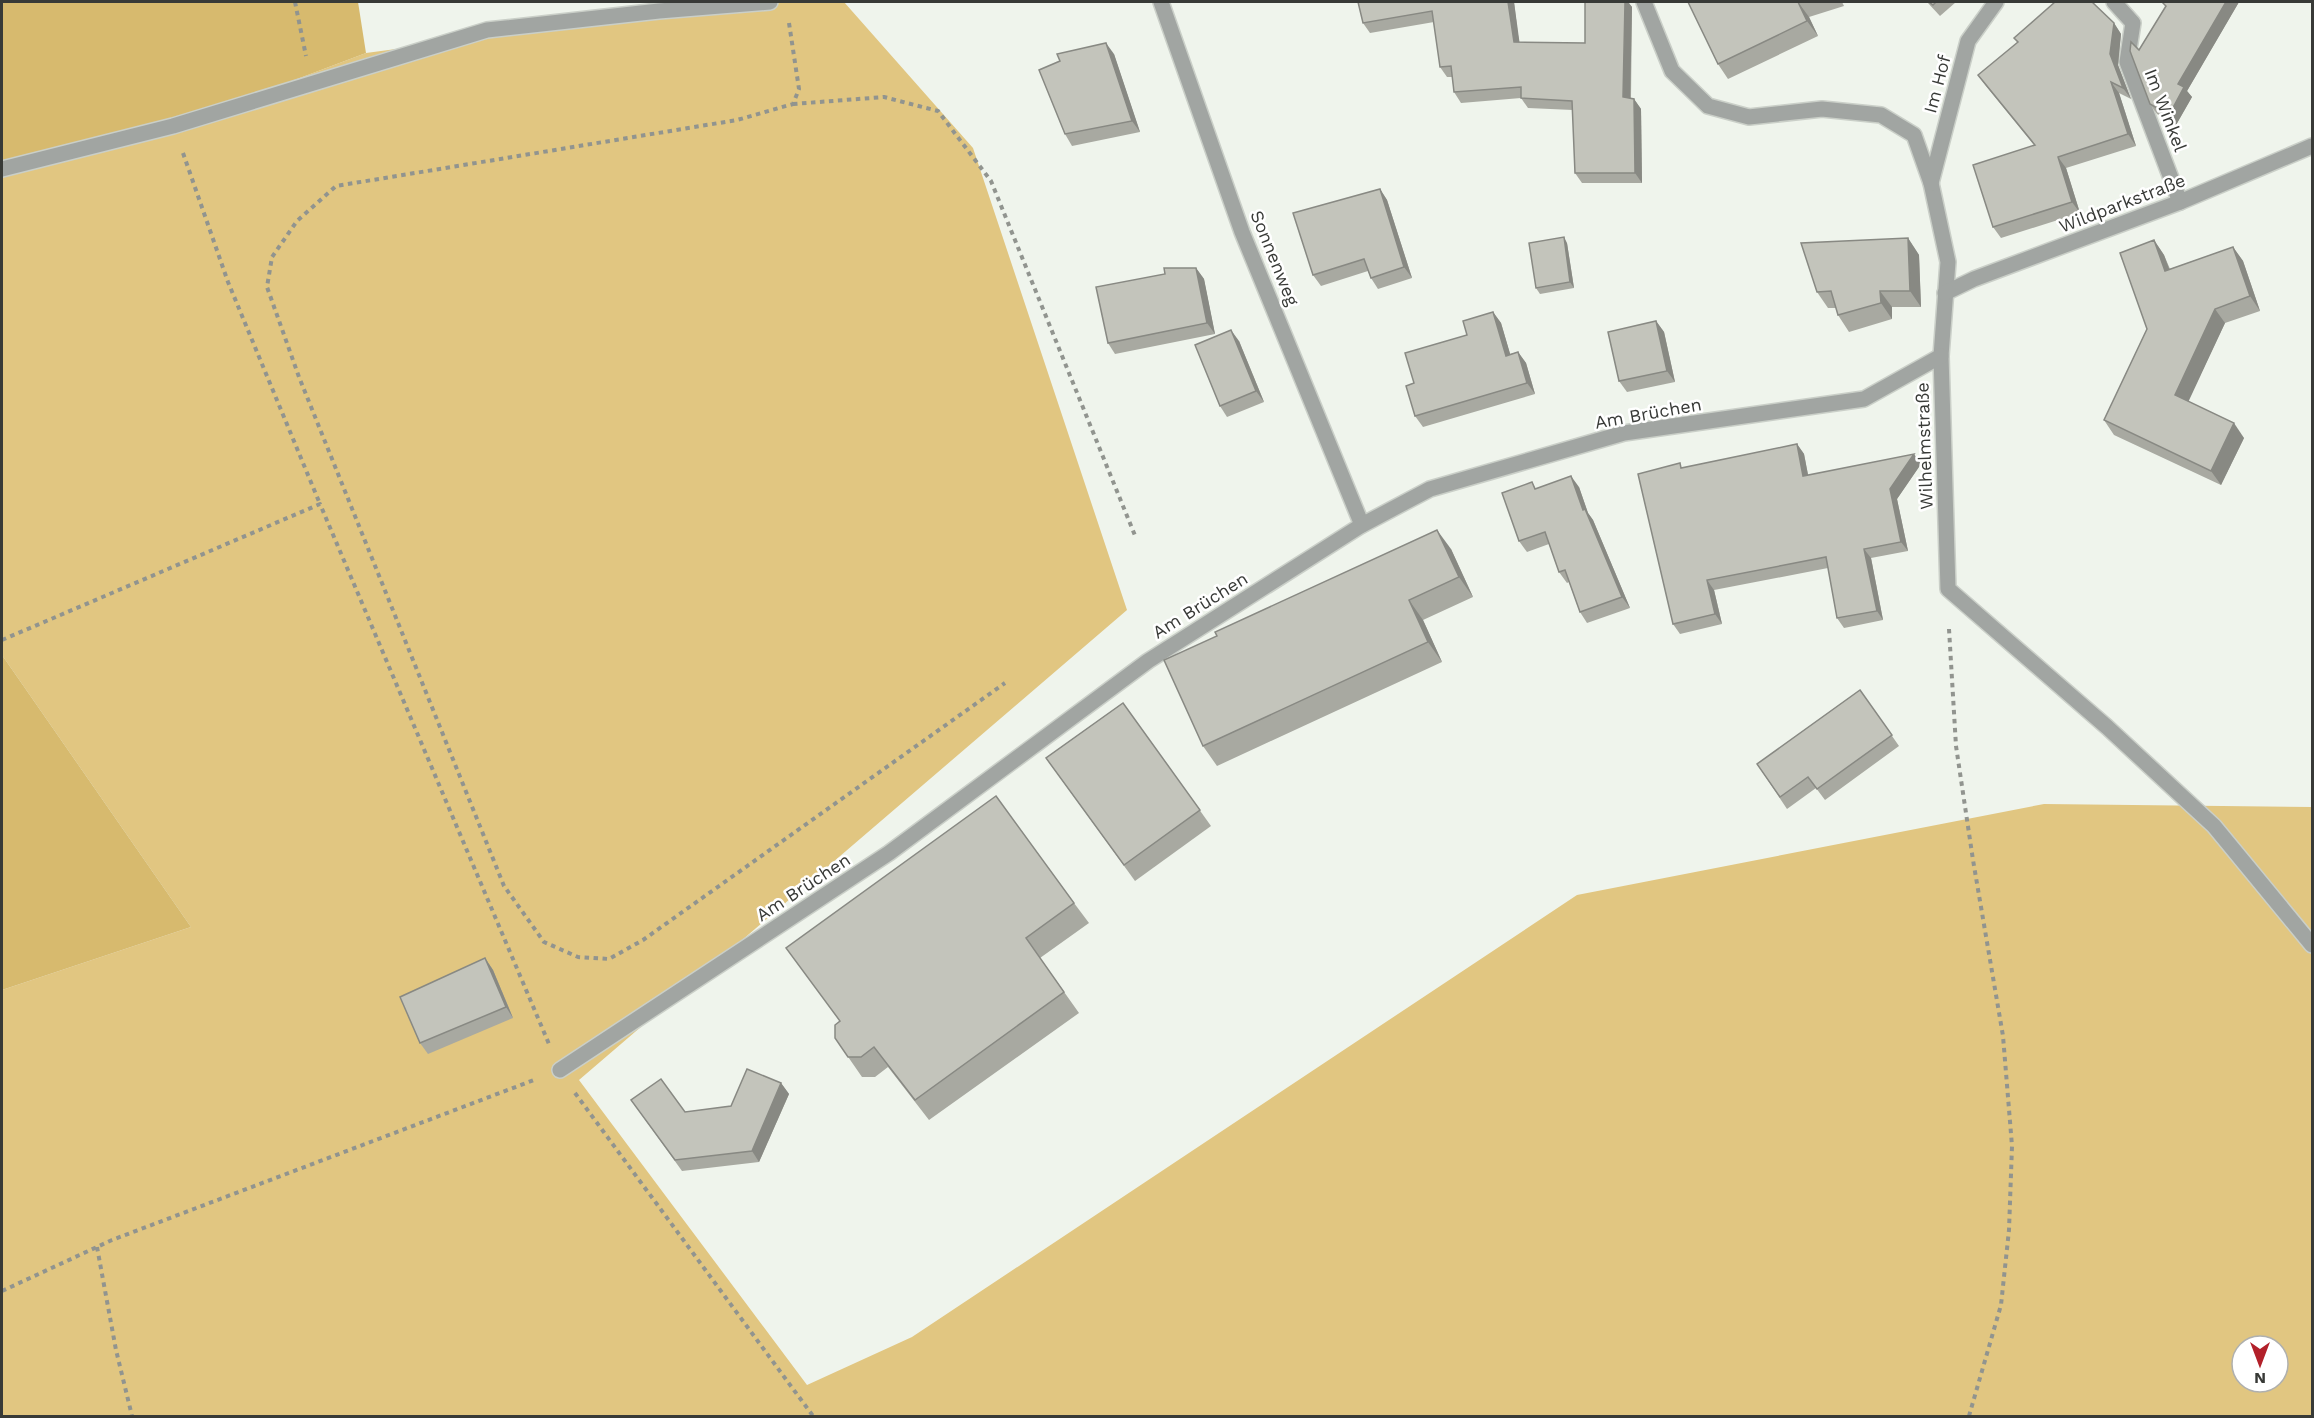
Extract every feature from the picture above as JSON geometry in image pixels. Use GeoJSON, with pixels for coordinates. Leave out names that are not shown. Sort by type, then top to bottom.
{"type":"FeatureCollection","features":[{"type":"Feature","properties":{"kind":"street"},"geometry":{"type":"LineString","coordinates":[[2,169],[173,126],[487,30],[658,10],[770,2]]}},
{"type":"Feature","properties":{"kind":"street","name":"Sonnenweg"},"geometry":{"type":"LineString","coordinates":[[1161,2],[1242,231],[1362,525]]}},
{"type":"Feature","properties":{"kind":"street","name":"Wilhelmstraße"},"geometry":{"type":"LineString","coordinates":[[1644,2],[1672,70],[1708,106],[1749,117],[1822,109],[1881,115],[1914,135],[1931,183],[1948,262],[1941,356],[1948,589]]}},
{"type":"Feature","properties":{"kind":"street","name":"Im Hof"},"geometry":{"type":"LineString","coordinates":[[1931,183],[1968,41],[1996,2]]}},
{"type":"Feature","properties":{"kind":"street","name":"Im Winkel"},"geometry":{"type":"LineString","coordinates":[[2114,2],[2133,23],[2127,62],[2180,202]]}},
{"type":"Feature","properties":{"kind":"street","name":"Wildparkstraße"},"geometry":{"type":"LineString","coordinates":[[1945,293],[1974,279],[2180,202],[2313,146]]}},
{"type":"Feature","properties":{"kind":"street","name":"Am Brüchen"},"geometry":{"type":"LineString","coordinates":[[560,1071],[889,853],[1148,661],[1362,525],[1430,489],[1624,433],[1864,399],[1941,356]]}},
{"type":"Feature","properties":{"kind":"street"},"geometry":{"type":"LineString","coordinates":[[1948,589],[2108,727],[2214,826],[2313,945]]}},
{"type":"Feature","properties":{"kind":"path"},"geometry":{"type":"LineString","coordinates":[[295,2],[311,84]]}},
{"type":"Feature","properties":{"kind":"path"},"geometry":{"type":"LineString","coordinates":[[787,12],[799,89],[793,104]]}},
{"type":"Feature","properties":{"kind":"path"},"geometry":{"type":"LineString","coordinates":[[1005,683],[643,940],[609,959],[578,957],[544,942],[504,886],[299,377],[267,287],[272,257],[297,221],[336,186],[737,120],[793,104],[884,97],[938,111],[991,181],[1136,538]]}},
{"type":"Feature","properties":{"kind":"path"},"geometry":{"type":"LineString","coordinates":[[173,126],[228,282],[560,1071],[813,1416]]}},
{"type":"Feature","properties":{"kind":"path"},"geometry":{"type":"LineString","coordinates":[[2,640],[320,504]]}},
{"type":"Feature","properties":{"kind":"path"},"geometry":{"type":"LineString","coordinates":[[1948,589],[1956,747],[2003,1036],[2012,1146],[2009,1230],[2001,1305],[1969,1416]]}},
{"type":"Feature","properties":{"kind":"path"},"geometry":{"type":"LineString","coordinates":[[2,1291],[97,1246],[560,1071]]}},
{"type":"Feature","properties":{"kind":"path"},"geometry":{"type":"LineString","coordinates":[[97,1246],[116,1350],[132,1416]]}},
{"type":"Feature","properties":{"kind":"shaded area"},"geometry":{"type":"Polygon","coordinates":[[[2,2],[358,2],[366,53],[173,126],[2,162],[2,2]]]}},
{"type":"Feature","properties":{"kind":"shaded area"},"geometry":{"type":"Polygon","coordinates":[[[748,2],[844,2],[973,148],[1127,610],[579,1080],[807,1385],[912,1337],[1577,895],[2044,804],[2312,807],[2312,1416],[2,1416],[2,990],[191,927],[2,655],[2,162],[173,126],[366,53],[748,2]]]}},
{"type":"Feature","properties":{"kind":"shaded area"},"geometry":{"type":"Polygon","coordinates":[[[2,655],[191,927],[2,990],[2,655]]]}},
{"type":"Feature","properties":{"kind":"building"},"geometry":{"type":"Polygon","coordinates":[[[1358,2],[1508,2],[1514,42],[1585,43],[1585,2],[1625,2],[1623,97],[1634,99],[1635,173],[1575,173],[1572,101],[1521,98],[1521,87],[1454,92],[1451,66],[1440,67],[1432,11],[1363,23],[1358,2]]]}},
{"type":"Feature","properties":{"kind":"building"},"geometry":{"type":"Polygon","coordinates":[[[1688,2],[1798,2],[1807,21],[1718,64],[1688,2]]]}},
{"type":"Feature","properties":{"kind":"building"},"geometry":{"type":"Polygon","coordinates":[[[2055,2],[2092,2],[2114,23],[2110,54],[2123,88],[2111,82],[2128,134],[2058,157],[2072,202],[1993,227],[1973,165],[2035,145],[1978,75],[2018,42],[2014,38],[2055,2]]]}},
{"type":"Feature","properties":{"kind":"building"},"geometry":{"type":"Polygon","coordinates":[[[2162,2],[2226,2],[2178,84],[2184,87],[2169,115],[2150,104],[2130,51],[2131,42],[2139,50],[2166,6],[2162,2]]]}},
{"type":"Feature","properties":{"kind":"building"},"geometry":{"type":"Polygon","coordinates":[[[1106,43],[1132,121],[1065,134],[1039,70],[1060,61],[1057,54],[1106,43]]]}},
{"type":"Feature","properties":{"kind":"building"},"geometry":{"type":"Polygon","coordinates":[[[1380,189],[1404,267],[1371,278],[1364,259],[1313,275],[1293,213],[1380,189]]]}},
{"type":"Feature","properties":{"kind":"building"},"geometry":{"type":"Polygon","coordinates":[[[1564,237],[1570,282],[1536,288],[1529,243],[1564,237]]]}},
{"type":"Feature","properties":{"kind":"building"},"geometry":{"type":"Polygon","coordinates":[[[1908,238],[1910,291],[1880,291],[1881,303],[1838,315],[1831,291],[1817,292],[1801,243],[1908,238]]]}},
{"type":"Feature","properties":{"kind":"building"},"geometry":{"type":"Polygon","coordinates":[[[2154,240],[2165,271],[2233,247],[2250,296],[2215,309],[2175,395],[2234,423],[2211,471],[2104,420],[2147,329],[2120,253],[2154,240]]]}},
{"type":"Feature","properties":{"kind":"building"},"geometry":{"type":"Polygon","coordinates":[[[1164,268],[1196,268],[1207,323],[1108,343],[1096,287],[1165,274],[1164,268]]]}},
{"type":"Feature","properties":{"kind":"building"},"geometry":{"type":"Polygon","coordinates":[[[1493,312],[1506,356],[1518,352],[1527,383],[1415,416],[1406,386],[1414,383],[1405,353],[1467,335],[1463,321],[1493,312]]]}},
{"type":"Feature","properties":{"kind":"building"},"geometry":{"type":"Polygon","coordinates":[[[1656,321],[1667,371],[1619,381],[1608,332],[1656,321]]]}},
{"type":"Feature","properties":{"kind":"building"},"geometry":{"type":"Polygon","coordinates":[[[1231,330],[1256,391],[1220,406],[1195,345],[1231,330]]]}},
{"type":"Feature","properties":{"kind":"building"},"geometry":{"type":"Polygon","coordinates":[[[1797,444],[1803,476],[1914,454],[1890,489],[1901,542],[1864,549],[1877,611],[1837,618],[1826,557],[1707,580],[1715,614],[1673,624],[1638,474],[1680,463],[1681,468],[1797,444]]]}},
{"type":"Feature","properties":{"kind":"building"},"geometry":{"type":"Polygon","coordinates":[[[1571,476],[1583,510],[1585,509],[1622,597],[1580,612],[1565,570],[1559,572],[1545,532],[1519,541],[1502,493],[1532,482],[1535,489],[1571,476]]]}},
{"type":"Feature","properties":{"kind":"building"},"geometry":{"type":"Polygon","coordinates":[[[1437,530],[1459,577],[1409,600],[1428,642],[1203,746],[1164,660],[1217,636],[1215,632],[1437,530]]]}},
{"type":"Feature","properties":{"kind":"building"},"geometry":{"type":"Polygon","coordinates":[[[1860,690],[1892,735],[1817,789],[1808,777],[1780,797],[1757,764],[1860,690]]]}},
{"type":"Feature","properties":{"kind":"building"},"geometry":{"type":"Polygon","coordinates":[[[1123,703],[1200,810],[1124,865],[1046,758],[1123,703]]]}},
{"type":"Feature","properties":{"kind":"building"},"geometry":{"type":"Polygon","coordinates":[[[996,796],[1074,903],[1026,938],[1064,992],[915,1100],[874,1047],[861,1057],[848,1057],[835,1038],[835,1025],[840,1021],[786,948],[996,796]]]}},
{"type":"Feature","properties":{"kind":"building"},"geometry":{"type":"Polygon","coordinates":[[[485,958],[506,1007],[420,1043],[400,997],[485,958]]]}},
{"type":"Feature","properties":{"kind":"building"},"geometry":{"type":"Polygon","coordinates":[[[747,1069],[781,1083],[752,1151],[675,1160],[631,1100],[661,1079],[685,1112],[731,1106],[747,1069]]]}}]}
